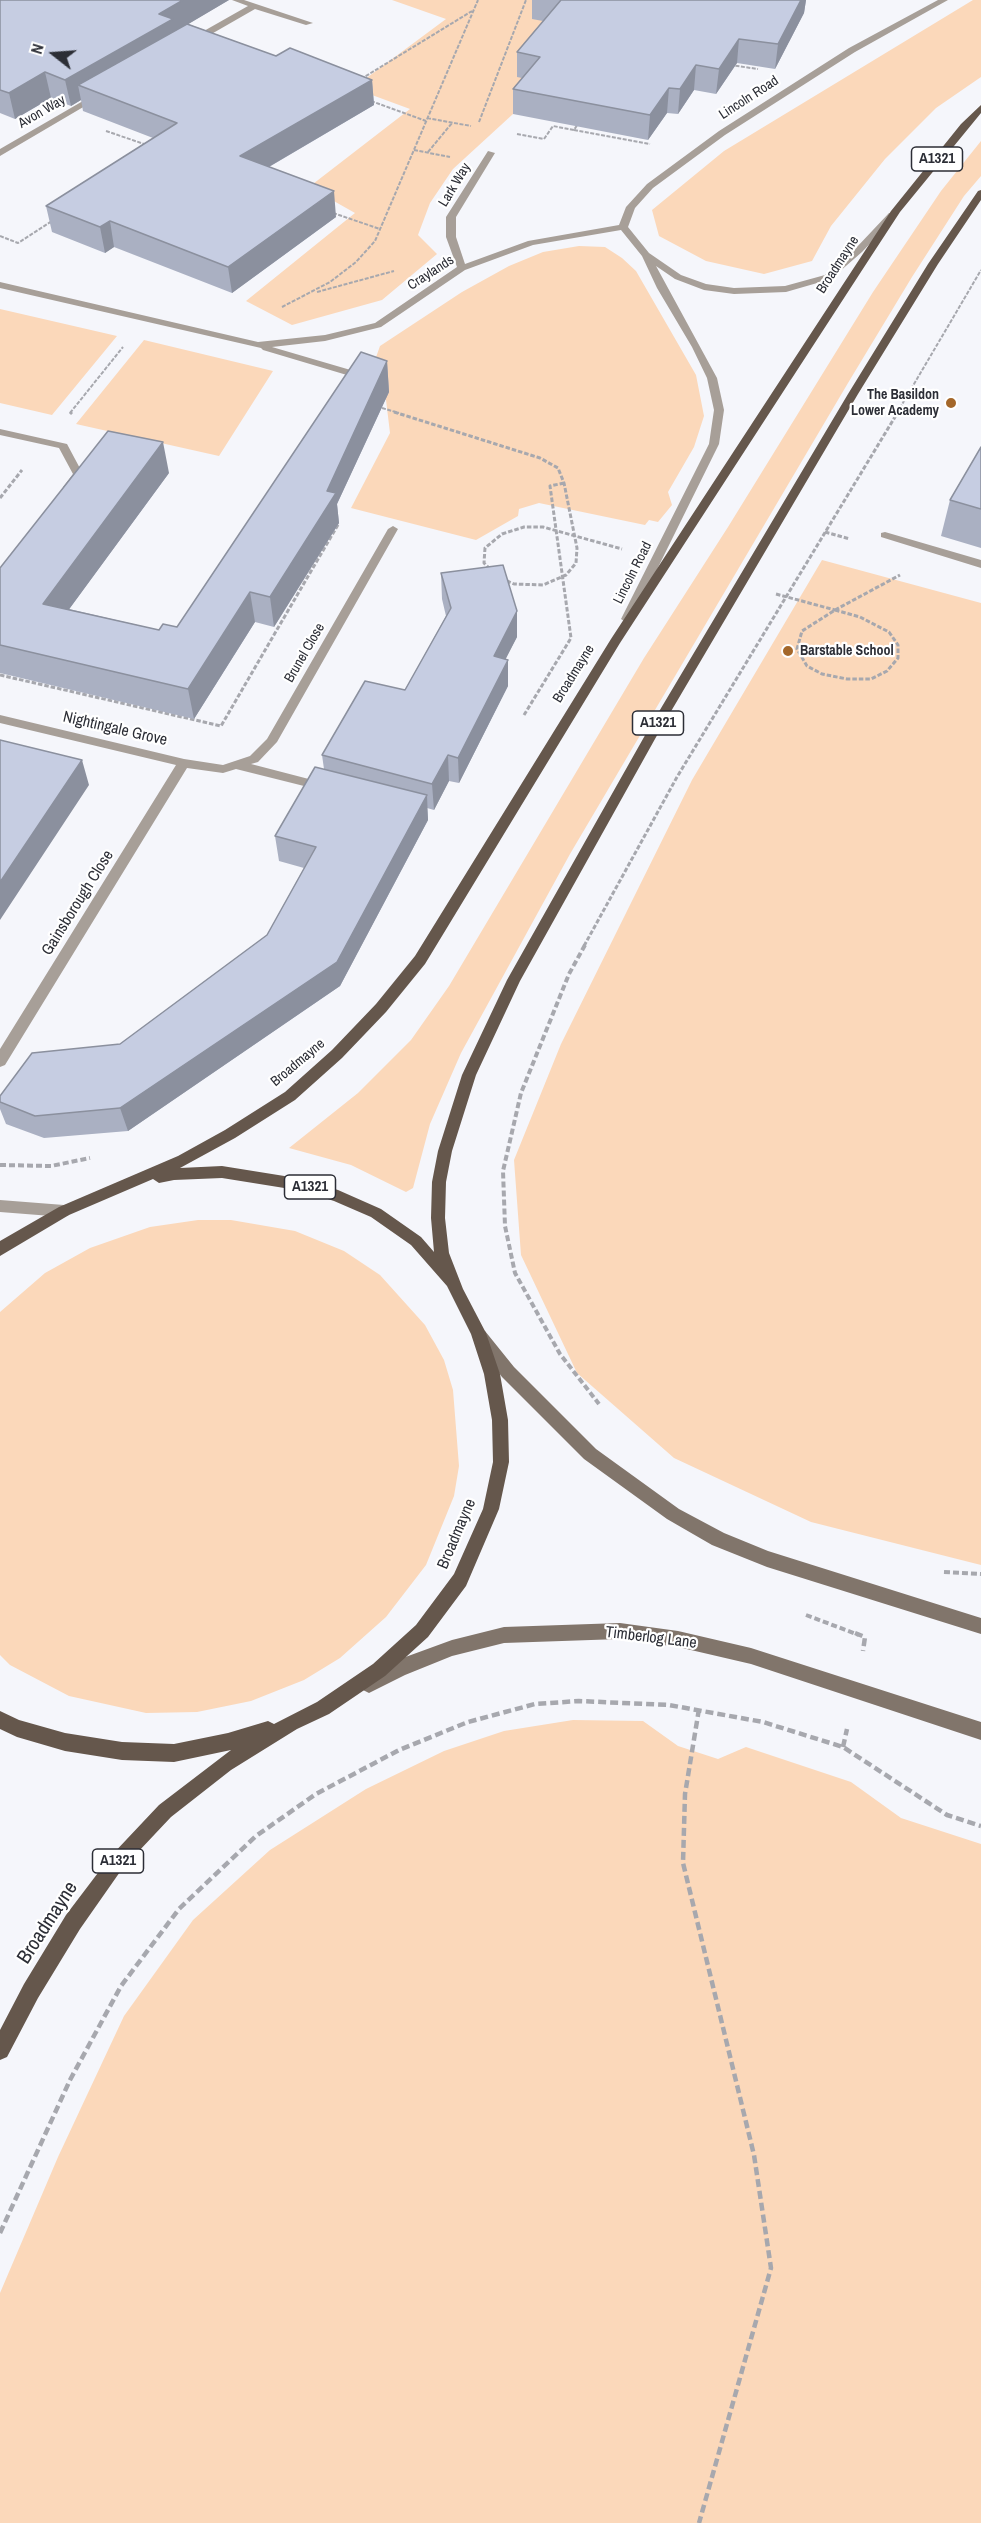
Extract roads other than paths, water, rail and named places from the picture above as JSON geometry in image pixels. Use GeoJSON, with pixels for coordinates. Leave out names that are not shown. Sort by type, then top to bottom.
{"type":"FeatureCollection","features":[{"type":"Feature","properties":{"kind":"main road","name":"Broadmayne"},"geometry":{"type":"LineString","coordinates":[[0,1250],[17,1237],[64,1211],[183,1160],[230,1134],[290,1096],[337,1054],[381,1008],[420,960],[615,642],[896,211],[981,108]]}},
{"type":"Feature","properties":{"kind":"main road","name":"Broadmayne"},"geometry":{"type":"LineString","coordinates":[[0,2050],[31,1991],[73,1922],[116,1863],[165,1811],[225,1764],[291,1723],[323,1708],[379,1670],[422,1631],[460,1580],[491,1509],[501,1462],[500,1420],[492,1374],[478,1333],[456,1290],[442,1253],[438,1218],[439,1182],[456,1113],[487,1034],[514,980],[654,730],[853,394],[933,264],[981,193]]}},
{"type":"Feature","properties":{"kind":"main road","name":"Broadmayne"},"geometry":{"type":"LineString","coordinates":[[129,1183],[174,1174],[222,1172],[303,1185],[338,1196],[376,1213],[416,1241],[456,1290]]}},
{"type":"Feature","properties":{"kind":"main road"},"geometry":{"type":"LineString","coordinates":[[478,1333],[508,1372],[590,1454],[673,1514],[718,1539],[767,1559],[981,1626]]}},
{"type":"Feature","properties":{"kind":"main road","name":"Timberlog Lane"},"geometry":{"type":"LineString","coordinates":[[323,1708],[400,1668],[452,1648],[504,1635],[620,1631],[678,1639],[751,1656],[981,1731]]}},
{"type":"Feature","properties":{"kind":"main road","name":"Broadmayne"},"geometry":{"type":"LineString","coordinates":[[0,1720],[17,1728],[65,1742],[122,1751],[174,1753],[228,1742],[291,1723]]}},
{"type":"Feature","properties":{"kind":"street"},"geometry":{"type":"LineString","coordinates":[[236,0],[309,23]]}},
{"type":"Feature","properties":{"kind":"street","name":"Lincoln Road"},"geometry":{"type":"LineString","coordinates":[[615,642],[714,444],[719,410],[712,378],[697,347],[662,288],[646,255],[623,227],[631,207],[650,186],[703,146],[852,50],[944,0]]}},
{"type":"Feature","properties":{"kind":"street"},"geometry":{"type":"LineString","coordinates":[[183,47],[254,6]]}},
{"type":"Feature","properties":{"kind":"street","name":"Avon Way"},"geometry":{"type":"LineString","coordinates":[[0,153],[102,94]]}},
{"type":"Feature","properties":{"kind":"street","name":"Lark Way"},"geometry":{"type":"LineString","coordinates":[[462,268],[451,237],[451,217],[490,153]]}},
{"type":"Feature","properties":{"kind":"street","name":"Lincoln Road"},"geometry":{"type":"LineString","coordinates":[[646,255],[678,277],[704,287],[734,291],[786,289],[828,277],[859,250],[896,211]]}},
{"type":"Feature","properties":{"kind":"street","name":"Craylands"},"geometry":{"type":"LineString","coordinates":[[258,345],[325,338],[378,326],[462,268],[531,243],[623,227]]}},
{"type":"Feature","properties":{"kind":"street","name":"Craylands"},"geometry":{"type":"LineString","coordinates":[[0,285],[258,345],[380,382]]}},
{"type":"Feature","properties":{"kind":"street"},"geometry":{"type":"LineString","coordinates":[[0,432],[63,446],[78,474],[64,492]]}},
{"type":"Feature","properties":{"kind":"street","name":"Brunel Close"},"geometry":{"type":"LineString","coordinates":[[229,766],[254,759],[271,742],[393,529]]}},
{"type":"Feature","properties":{"kind":"street"},"geometry":{"type":"LineString","coordinates":[[885,535],[981,564]]}},
{"type":"Feature","properties":{"kind":"street","name":"Nightingale Grove"},"geometry":{"type":"LineString","coordinates":[[0,719],[184,763],[229,766],[338,790]]}},
{"type":"Feature","properties":{"kind":"street","name":"Gainsborough Close"},"geometry":{"type":"LineString","coordinates":[[0,1061],[184,763]]}},
{"type":"Feature","properties":{"kind":"street"},"geometry":{"type":"LineString","coordinates":[[0,1206],[64,1211]]}},
{"type":"Feature","properties":{"kind":"place","name":"The Basildon Lower Academy"},"geometry":{"type":"Point","coordinates":[951,403]}},
{"type":"Feature","properties":{"kind":"place","name":"Barstable School"},"geometry":{"type":"Point","coordinates":[788,651]}}]}
